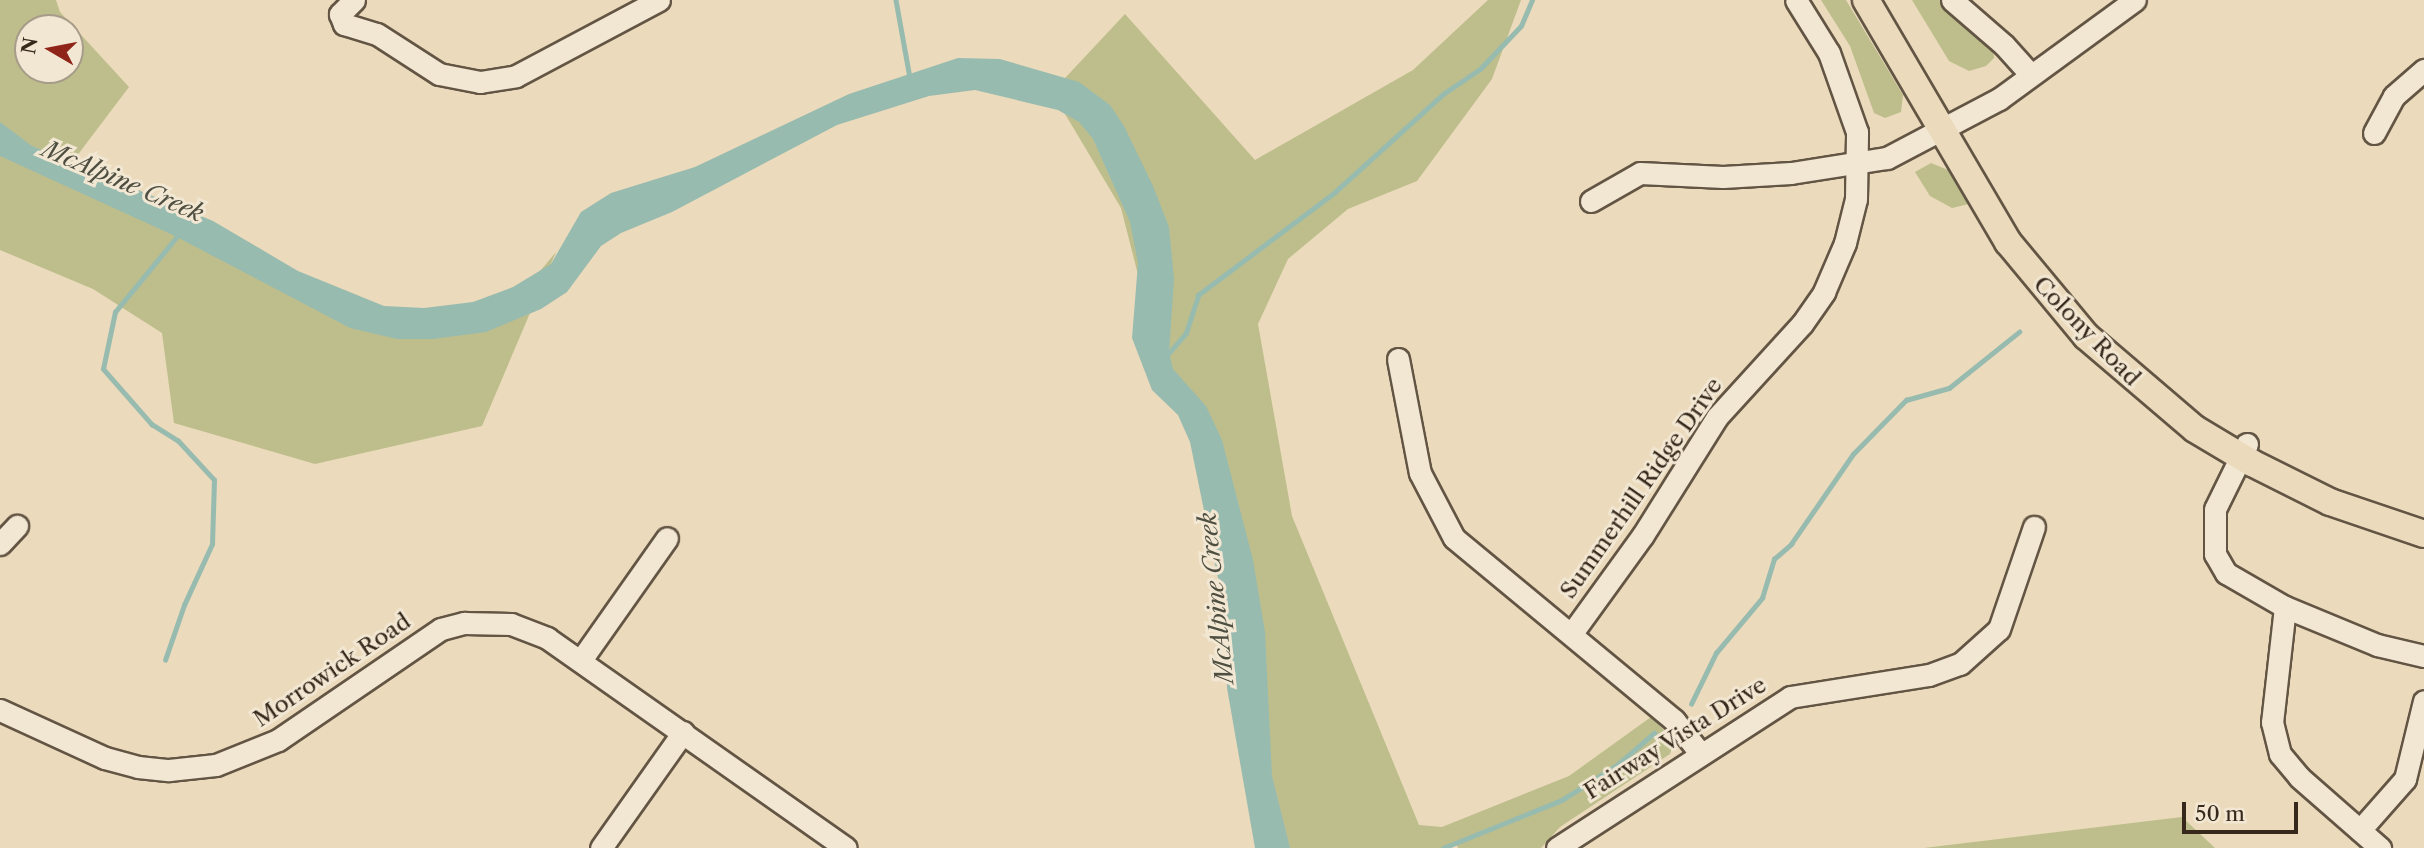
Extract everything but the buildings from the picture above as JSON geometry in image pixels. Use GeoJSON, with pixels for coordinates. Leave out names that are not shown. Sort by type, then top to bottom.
{"type":"FeatureCollection","features":[{"type":"Feature","properties":{"kind":"main road","name":"Colony Road"},"geometry":{"type":"LineString","coordinates":[[1866,0],[1947,127],[2016,228],[2093,320],[2244,450],[2330,502],[2424,534]]}},
{"type":"Feature","properties":{"kind":"main road","name":"Colony Road"},"geometry":{"type":"LineString","coordinates":[[1881,0],[1947,127]]}},
{"type":"Feature","properties":{"kind":"main road","name":"Colony Road"},"geometry":{"type":"LineString","coordinates":[[2244,450],[2337,489],[2424,516]]}},
{"type":"Feature","properties":{"kind":"street"},"geometry":{"type":"LineString","coordinates":[[354,0],[340,14],[349,26],[377,34],[439,74],[495,81],[546,61],[659,0]]}},
{"type":"Feature","properties":{"kind":"street","name":"Summerhill Ridge Drive"},"geometry":{"type":"LineString","coordinates":[[1572,633],[1643,535],[1717,417],[1802,324],[1824,292],[1850,227],[1859,166],[1857,132],[1842,82],[1796,0]]}},
{"type":"Feature","properties":{"kind":"street"},"geometry":{"type":"LineString","coordinates":[[1952,0],[2004,45],[2031,75]]}},
{"type":"Feature","properties":{"kind":"street"},"geometry":{"type":"LineString","coordinates":[[1591,201],[1640,173],[1723,177],[1859,166],[1905,151],[2031,75],[2135,0]]}},
{"type":"Feature","properties":{"kind":"street"},"geometry":{"type":"LineString","coordinates":[[2374,133],[2394,96],[2424,69]]}},
{"type":"Feature","properties":{"kind":"street"},"geometry":{"type":"LineString","coordinates":[[1398,359],[1419,473],[1440,517],[1479,563],[1572,633],[1674,720],[1700,753]]}},
{"type":"Feature","properties":{"kind":"street"},"geometry":{"type":"LineString","coordinates":[[2244,450],[2215,509],[2215,554],[2234,580],[2286,607],[2377,645],[2424,656]]}},
{"type":"Feature","properties":{"kind":"street"},"geometry":{"type":"LineString","coordinates":[[0,544],[17,526]]}},
{"type":"Feature","properties":{"kind":"street","name":"Fairway Vista Drive"},"geometry":{"type":"LineString","coordinates":[[1557,848],[1790,697],[1929,675],[1960,664],[1999,629],[2034,527]]}},
{"type":"Feature","properties":{"kind":"street"},"geometry":{"type":"LineString","coordinates":[[581,660],[667,538]]}},
{"type":"Feature","properties":{"kind":"street"},"geometry":{"type":"LineString","coordinates":[[2286,607],[2273,699],[2275,741],[2287,766],[2380,848]]}},
{"type":"Feature","properties":{"kind":"street","name":"Morrowick Road"},"geometry":{"type":"LineString","coordinates":[[0,710],[105,758],[138,767],[190,769],[237,759],[278,740],[441,629],[476,622],[511,624],[547,638],[581,660],[846,848]]}},
{"type":"Feature","properties":{"kind":"street"},"geometry":{"type":"LineString","coordinates":[[2360,830],[2405,779],[2424,701]]}},
{"type":"Feature","properties":{"kind":"street"},"geometry":{"type":"LineString","coordinates":[[601,848],[683,732]]}},
{"type":"Feature","properties":{"kind":"green space"},"geometry":{"type":"Polygon","coordinates":[[[0,0],[56,0],[62,14],[14,14],[14,84],[84,84],[84,38],[129,87],[67,169],[386,328],[512,305],[556,252],[482,426],[315,464],[174,423],[162,333],[93,289],[0,250],[0,0]]]}},
{"type":"Feature","properties":{"kind":"green space"},"geometry":{"type":"Polygon","coordinates":[[[1488,0],[1521,0],[1492,79],[1417,181],[1348,209],[1288,259],[1258,324],[1292,516],[1419,825],[1442,827],[1569,776],[1651,717],[1674,740],[1670,754],[1560,827],[1541,848],[1458,848],[1456,843],[1443,848],[1280,848],[1212,476],[1156,345],[1121,208],[1052,92],[1125,14],[1255,160],[1413,70],[1488,0]]]}},
{"type":"Feature","properties":{"kind":"green space"},"geometry":{"type":"Polygon","coordinates":[[[1821,0],[1846,0],[1903,95],[1901,112],[1885,118],[1874,113],[1850,46],[1821,0]]]}},
{"type":"Feature","properties":{"kind":"green space"},"geometry":{"type":"Polygon","coordinates":[[[1912,0],[1945,0],[1993,46],[1994,58],[1986,66],[1969,71],[1949,61],[1912,0]]]}},
{"type":"Feature","properties":{"kind":"green space"},"geometry":{"type":"Polygon","coordinates":[[[1931,163],[1948,170],[1969,204],[1952,208],[1930,196],[1915,172],[1931,163]]]}},
{"type":"Feature","properties":{"kind":"green space"},"geometry":{"type":"Polygon","coordinates":[[[2182,817],[2215,848],[1924,848],[2182,817]]]}},
{"type":"Feature","properties":{"kind":"water"},"geometry":{"type":"Polygon","coordinates":[[[958,58],[1000,59],[1079,82],[1110,105],[1124,126],[1153,186],[1169,227],[1174,279],[1169,353],[1173,369],[1206,406],[1222,440],[1253,560],[1265,632],[1272,776],[1290,848],[1255,848],[1227,688],[1225,613],[1190,442],[1178,415],[1152,390],[1132,338],[1138,263],[1130,222],[1093,139],[1079,122],[1058,110],[975,90],[929,96],[837,125],[672,212],[621,233],[601,246],[567,292],[541,309],[486,332],[433,339],[397,339],[350,328],[175,236],[0,156],[0,122],[32,146],[213,221],[298,271],[384,306],[424,308],[473,302],[513,287],[551,264],[581,212],[611,193],[695,167],[849,94],[958,58]]]}},
{"type":"Feature","properties":{"kind":"waterway"},"geometry":{"type":"LineString","coordinates":[[896,0],[910,78]]}},
{"type":"Feature","properties":{"kind":"waterway"},"geometry":{"type":"LineString","coordinates":[[1167,355],[1186,333],[1198,295],[1335,192],[1443,94],[1480,69],[1521,26],[1532,0]]}},
{"type":"Feature","properties":{"kind":"waterway","name":"McAlpine Creek"},"geometry":{"type":"LineString","coordinates":[[165,660],[184,605],[212,544],[214,480],[178,441],[152,425],[103,369],[115,312],[180,233]]}},
{"type":"Feature","properties":{"kind":"waterway"},"geometry":{"type":"LineString","coordinates":[[1691,704],[1716,653],[1762,598],[1774,559],[1791,544],[1853,454],[1906,400],[1949,388],[2019,332]]}},
{"type":"Feature","properties":{"kind":"waterway"},"geometry":{"type":"LineString","coordinates":[[1443,848],[1562,800],[1617,765],[1654,733]]}}]}
